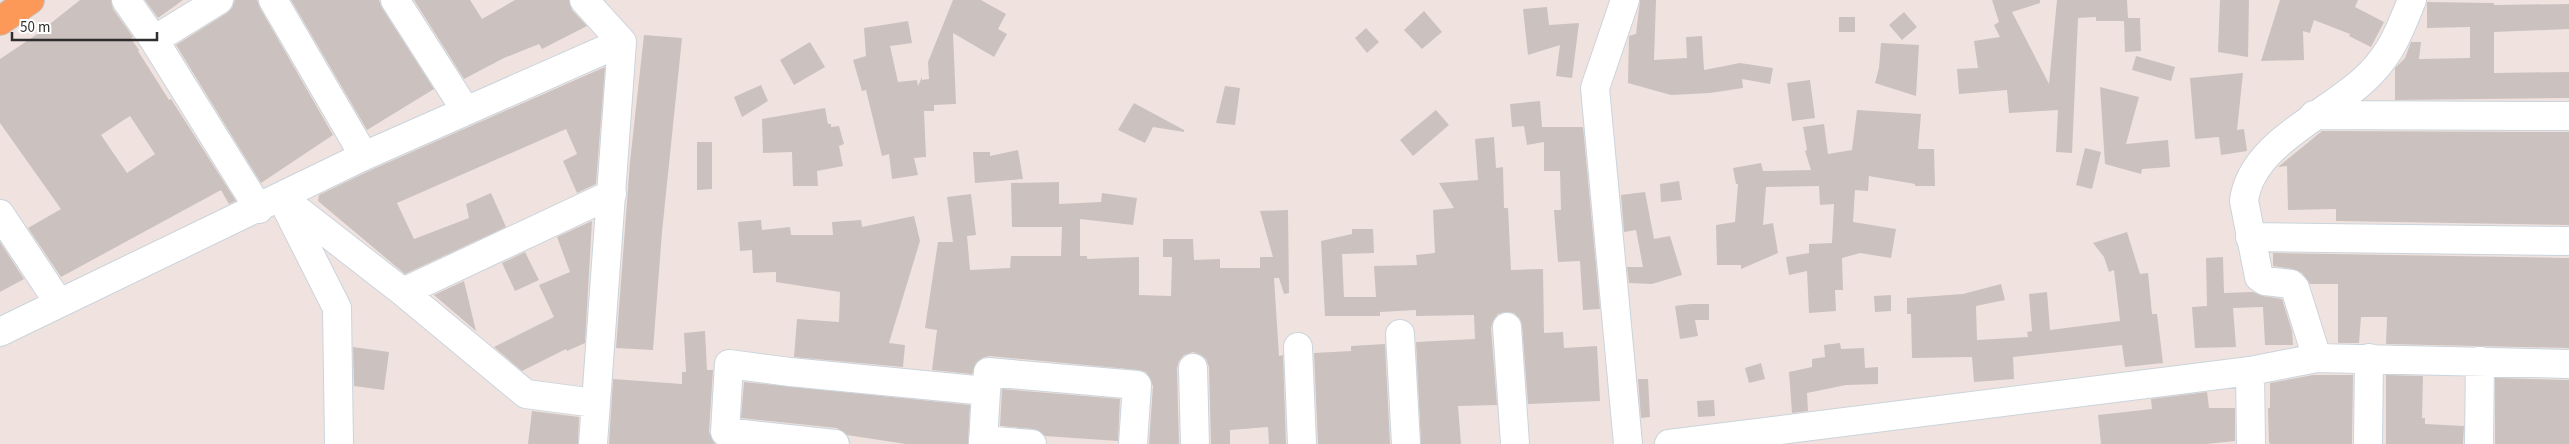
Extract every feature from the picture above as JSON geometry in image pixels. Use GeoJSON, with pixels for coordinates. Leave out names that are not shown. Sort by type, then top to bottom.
{"type":"FeatureCollection","features":[{"type":"Feature","properties":{"kind":"main road"},"geometry":{"type":"LineString","coordinates":[[0,21],[30,0]]}},
{"type":"Feature","properties":{"kind":"street"},"geometry":{"type":"LineString","coordinates":[[126,0],[270,203],[337,308],[339,444]]}},
{"type":"Feature","properties":{"kind":"street"},"geometry":{"type":"LineString","coordinates":[[154,40],[219,0]]}},
{"type":"Feature","properties":{"kind":"street"},"geometry":{"type":"LineString","coordinates":[[273,0],[364,156]]}},
{"type":"Feature","properties":{"kind":"street"},"geometry":{"type":"LineString","coordinates":[[395,0],[466,111]]}},
{"type":"Feature","properties":{"kind":"street"},"geometry":{"type":"LineString","coordinates":[[584,0],[622,42],[593,444]]}},
{"type":"Feature","properties":{"kind":"street"},"geometry":{"type":"LineString","coordinates":[[1625,0],[1595,88],[1628,444]]}},
{"type":"Feature","properties":{"kind":"street"},"geometry":{"type":"LineString","coordinates":[[2317,358],[2295,288],[2291,284],[2265,281],[2259,277],[2244,200],[2250,178],[2276,147],[2314,115],[2350,92],[2386,56],[2391,50],[2412,0]]}},
{"type":"Feature","properties":{"kind":"street"},"geometry":{"type":"LineString","coordinates":[[0,332],[364,156],[622,42]]}},
{"type":"Feature","properties":{"kind":"street"},"geometry":{"type":"LineString","coordinates":[[2314,115],[2569,116]]}},
{"type":"Feature","properties":{"kind":"street"},"geometry":{"type":"LineString","coordinates":[[404,292],[612,194]]}},
{"type":"Feature","properties":{"kind":"street"},"geometry":{"type":"LineString","coordinates":[[270,203],[404,292],[526,394],[595,404]]}},
{"type":"Feature","properties":{"kind":"street"},"geometry":{"type":"LineString","coordinates":[[0,214],[59,303]]}},
{"type":"Feature","properties":{"kind":"street"},"geometry":{"type":"LineString","coordinates":[[2250,237],[2569,242]]}},
{"type":"Feature","properties":{"kind":"street"},"geometry":{"type":"LineString","coordinates":[[1507,327],[1515,444]]}},
{"type":"Feature","properties":{"kind":"street"},"geometry":{"type":"LineString","coordinates":[[1400,334],[1406,444]]}},
{"type":"Feature","properties":{"kind":"street"},"geometry":{"type":"LineString","coordinates":[[1298,347],[1302,444]]}},
{"type":"Feature","properties":{"kind":"street"},"geometry":{"type":"LineString","coordinates":[[1669,444],[2250,371],[2317,358],[2569,364]]}},
{"type":"Feature","properties":{"kind":"street"},"geometry":{"type":"LineString","coordinates":[[2368,444],[2369,358]]}},
{"type":"Feature","properties":{"kind":"street"},"geometry":{"type":"LineString","coordinates":[[2479,444],[2480,361]]}},
{"type":"Feature","properties":{"kind":"street"},"geometry":{"type":"LineString","coordinates":[[835,444],[725,432],[729,364],[790,372],[986,391]]}},
{"type":"Feature","properties":{"kind":"street"},"geometry":{"type":"LineString","coordinates":[[1193,368],[1195,444]]}},
{"type":"Feature","properties":{"kind":"street"},"geometry":{"type":"LineString","coordinates":[[2250,371],[2252,444]]}},
{"type":"Feature","properties":{"kind":"street"},"geometry":{"type":"LineString","coordinates":[[1032,444],[983,442],[988,372],[1137,385],[1133,444]]}},
{"type":"Feature","properties":{"kind":"building"},"geometry":{"type":"Polygon","coordinates":[[[80,0],[111,0],[113,9],[133,37],[131,39],[138,51],[236,201],[229,204],[221,190],[61,277],[28,228],[61,209],[0,123],[0,59],[36,35],[80,0]],[[130,116],[101,135],[127,173],[155,154],[130,116]]]}},
{"type":"Feature","properties":{"kind":"building"},"geometry":{"type":"Polygon","coordinates":[[[145,0],[183,0],[158,18],[145,0]]]}},
{"type":"Feature","properties":{"kind":"building"},"geometry":{"type":"Polygon","coordinates":[[[235,0],[257,0],[333,135],[261,183],[176,45],[227,13],[232,8],[235,0]]]}},
{"type":"Feature","properties":{"kind":"building"},"geometry":{"type":"Polygon","coordinates":[[[291,0],[379,0],[382,8],[434,89],[367,130],[291,0]]]}},
{"type":"Feature","properties":{"kind":"building"},"geometry":{"type":"Polygon","coordinates":[[[414,0],[470,0],[482,19],[515,0],[569,0],[572,10],[587,26],[542,49],[539,44],[504,58],[464,79],[414,0]]]}},
{"type":"Feature","properties":{"kind":"building"},"geometry":{"type":"Polygon","coordinates":[[[953,0],[981,0],[1006,14],[998,29],[1007,34],[994,57],[953,33],[956,104],[934,105],[934,111],[924,111],[926,157],[914,158],[918,175],[892,179],[889,154],[882,156],[866,90],[862,91],[853,60],[866,56],[864,28],[908,21],[912,43],[890,46],[898,82],[917,80],[918,86],[922,77],[922,80],[929,79],[928,62],[953,0]]]}},
{"type":"Feature","properties":{"kind":"building"},"geometry":{"type":"Polygon","coordinates":[[[1640,0],[1656,0],[1654,60],[1687,58],[1686,37],[1702,36],[1704,70],[1740,63],[1773,68],[1770,84],[1742,79],[1743,88],[1710,93],[1671,95],[1628,83],[1629,36],[1636,34],[1640,0]]]}},
{"type":"Feature","properties":{"kind":"building"},"geometry":{"type":"Polygon","coordinates":[[[1992,0],[2040,0],[2040,3],[2012,12],[2049,84],[2057,0],[2127,0],[2128,18],[2140,18],[2141,51],[2125,52],[2124,21],[2096,21],[2096,17],[2078,18],[2072,153],[2056,152],[2058,110],[2009,113],[2007,90],[1959,94],[1957,69],[1978,68],[1974,41],[2000,37],[1994,25],[1999,22],[1992,0]]]}},
{"type":"Feature","properties":{"kind":"building"},"geometry":{"type":"Polygon","coordinates":[[[2220,0],[2249,0],[2248,57],[2218,52],[2220,0]]]}},
{"type":"Feature","properties":{"kind":"building"},"geometry":{"type":"Polygon","coordinates":[[[2280,0],[2358,0],[2355,7],[2384,22],[2371,47],[2349,36],[2350,34],[2314,20],[2310,33],[2303,31],[2304,60],[2261,61],[2280,0]]]}},
{"type":"Feature","properties":{"kind":"building"},"geometry":{"type":"Polygon","coordinates":[[[2427,2],[2494,3],[2494,5],[2569,4],[2569,29],[2494,32],[2494,73],[2569,72],[2569,98],[2395,100],[2395,68],[2405,58],[2411,42],[2421,42],[2419,59],[2470,58],[2470,27],[2427,28],[2427,2]]]}},
{"type":"Feature","properties":{"kind":"building"},"geometry":{"type":"Polygon","coordinates":[[[1547,7],[1549,25],[1579,23],[1572,78],[1556,76],[1560,45],[1528,55],[1523,9],[1547,7]]]}},
{"type":"Feature","properties":{"kind":"building"},"geometry":{"type":"Polygon","coordinates":[[[1424,11],[1442,32],[1422,49],[1404,30],[1424,11]]]}},
{"type":"Feature","properties":{"kind":"building"},"geometry":{"type":"Polygon","coordinates":[[[1904,12],[1917,27],[1902,40],[1889,25],[1904,12]]]}},
{"type":"Feature","properties":{"kind":"building"},"geometry":{"type":"Polygon","coordinates":[[[1839,17],[1855,17],[1855,32],[1839,32],[1839,17]]]}},
{"type":"Feature","properties":{"kind":"building"},"geometry":{"type":"Polygon","coordinates":[[[1366,28],[1379,42],[1367,53],[1355,38],[1366,28]]]}},
{"type":"Feature","properties":{"kind":"building"},"geometry":{"type":"Polygon","coordinates":[[[644,35],[682,38],[662,232],[653,350],[616,348],[630,162],[644,35]]]}},
{"type":"Feature","properties":{"kind":"building"},"geometry":{"type":"Polygon","coordinates":[[[810,42],[825,67],[794,85],[780,60],[810,42]]]}},
{"type":"Feature","properties":{"kind":"building"},"geometry":{"type":"Polygon","coordinates":[[[1881,43],[1919,45],[1916,96],[1875,83],[1879,68],[1881,43]]]}},
{"type":"Feature","properties":{"kind":"building"},"geometry":{"type":"Polygon","coordinates":[[[2136,56],[2175,67],[2171,81],[2132,70],[2136,56]]]}},
{"type":"Feature","properties":{"kind":"building"},"geometry":{"type":"Polygon","coordinates":[[[605,67],[596,184],[577,193],[563,161],[577,154],[566,129],[397,203],[414,239],[469,218],[466,204],[491,193],[506,227],[405,274],[318,201],[319,195],[371,170],[605,67]]]}},
{"type":"Feature","properties":{"kind":"building"},"geometry":{"type":"Polygon","coordinates":[[[2243,73],[2237,130],[2244,129],[2247,151],[2221,155],[2219,137],[2195,139],[2190,78],[2243,73]]]}},
{"type":"Feature","properties":{"kind":"building"},"geometry":{"type":"Polygon","coordinates":[[[1810,80],[1815,118],[1792,121],[1787,83],[1810,80]]]}},
{"type":"Feature","properties":{"kind":"building"},"geometry":{"type":"Polygon","coordinates":[[[761,85],[768,101],[742,117],[734,97],[761,85]]]}},
{"type":"Feature","properties":{"kind":"building"},"geometry":{"type":"Polygon","coordinates":[[[1225,86],[1240,88],[1235,125],[1216,123],[1225,86]]]}},
{"type":"Feature","properties":{"kind":"building"},"geometry":{"type":"Polygon","coordinates":[[[2100,87],[2139,97],[2126,144],[2168,140],[2170,167],[2142,169],[2141,174],[2105,164],[2100,87]]]}},
{"type":"Feature","properties":{"kind":"building"},"geometry":{"type":"Polygon","coordinates":[[[1540,101],[1542,127],[1583,127],[1600,309],[1583,310],[1580,261],[1558,262],[1554,210],[1561,210],[1560,171],[1544,171],[1544,142],[1527,145],[1524,126],[1512,127],[1510,104],[1540,101]]]}},
{"type":"Feature","properties":{"kind":"building"},"geometry":{"type":"Polygon","coordinates":[[[1134,103],[1184,130],[1184,132],[1153,127],[1145,143],[1118,130],[1134,103]]]}},
{"type":"Feature","properties":{"kind":"building"},"geometry":{"type":"Polygon","coordinates":[[[825,108],[828,124],[831,124],[831,127],[839,126],[844,144],[839,146],[843,166],[817,171],[818,186],[793,186],[792,152],[763,153],[762,119],[825,108]]]}},
{"type":"Feature","properties":{"kind":"building"},"geometry":{"type":"Polygon","coordinates":[[[1436,110],[1449,125],[1413,156],[1400,140],[1436,110]]]}},
{"type":"Feature","properties":{"kind":"building"},"geometry":{"type":"Polygon","coordinates":[[[1857,110],[1921,114],[1918,149],[1934,149],[1935,186],[1915,186],[1915,184],[1869,176],[1868,191],[1855,190],[1853,222],[1896,229],[1891,258],[1860,253],[1842,258],[1843,290],[1835,290],[1836,311],[1809,313],[1807,271],[1789,275],[1786,257],[1809,253],[1809,244],[1832,243],[1834,204],[1820,205],[1819,186],[1766,187],[1763,225],[1773,223],[1778,253],[1741,269],[1741,265],[1717,265],[1716,225],[1735,222],[1738,184],[1736,184],[1733,168],[1761,163],[1763,171],[1811,170],[1805,151],[1807,150],[1803,127],[1824,124],[1828,154],[1852,150],[1857,110]]]}},
{"type":"Feature","properties":{"kind":"building"},"geometry":{"type":"Polygon","coordinates":[[[2322,131],[2569,132],[2569,225],[2336,221],[2336,209],[2288,210],[2287,166],[2278,167],[2322,131]]]}},
{"type":"Feature","properties":{"kind":"building"},"geometry":{"type":"Polygon","coordinates":[[[1494,137],[1496,168],[1503,167],[1504,208],[1508,208],[1511,270],[1543,269],[1544,333],[1563,332],[1564,348],[1597,346],[1600,401],[1528,404],[1522,325],[1520,319],[1514,313],[1505,312],[1498,314],[1491,328],[1497,405],[1458,406],[1461,444],[1421,444],[1416,342],[1475,339],[1474,315],[1416,316],[1416,310],[1380,312],[1380,316],[1325,316],[1321,241],[1352,234],[1352,229],[1373,229],[1374,253],[1342,254],[1344,297],[1376,297],[1374,266],[1417,265],[1416,255],[1435,253],[1433,210],[1454,208],[1439,183],[1478,180],[1475,139],[1494,137]]]}},
{"type":"Feature","properties":{"kind":"building"},"geometry":{"type":"Polygon","coordinates":[[[697,142],[712,142],[712,189],[697,190],[697,142]]]}},
{"type":"Feature","properties":{"kind":"building"},"geometry":{"type":"Polygon","coordinates":[[[2085,148],[2101,152],[2092,189],[2076,185],[2085,148]]]}},
{"type":"Feature","properties":{"kind":"building"},"geometry":{"type":"Polygon","coordinates":[[[1018,150],[1023,179],[975,183],[973,152],[990,152],[990,156],[1018,150]]]}},
{"type":"Feature","properties":{"kind":"building"},"geometry":{"type":"Polygon","coordinates":[[[1679,181],[1682,200],[1661,202],[1660,184],[1679,181]]]}},
{"type":"Feature","properties":{"kind":"building"},"geometry":{"type":"Polygon","coordinates":[[[1059,182],[1059,204],[1101,202],[1102,193],[1137,198],[1133,225],[1080,219],[1080,256],[1087,256],[1087,259],[1139,257],[1139,295],[1171,296],[1172,257],[1163,257],[1163,239],[1193,239],[1194,260],[1220,259],[1220,268],[1260,268],[1260,257],[1273,257],[1260,211],[1288,210],[1289,293],[1284,294],[1279,278],[1274,278],[1279,356],[1283,355],[1286,444],[1269,444],[1268,427],[1230,430],[1230,444],[1211,444],[1209,367],[1206,359],[1193,352],[1184,355],[1179,361],[1177,368],[1179,444],[1149,444],[1153,386],[1146,372],[989,356],[982,358],[976,363],[972,374],[932,370],[937,330],[925,328],[938,242],[953,242],[947,197],[971,194],[976,235],[967,236],[970,270],[1010,268],[1011,256],[1061,256],[1062,227],[1012,227],[1011,183],[1059,182]]]}},
{"type":"Feature","properties":{"kind":"building"},"geometry":{"type":"Polygon","coordinates":[[[1645,192],[1654,239],[1670,236],[1682,275],[1652,284],[1629,283],[1627,267],[1643,267],[1636,230],[1624,232],[1621,195],[1645,192]]]}},
{"type":"Feature","properties":{"kind":"building"},"geometry":{"type":"Polygon","coordinates":[[[914,216],[920,241],[889,343],[905,345],[903,367],[794,357],[797,319],[839,322],[840,292],[776,282],[776,272],[753,273],[752,250],[740,251],[738,222],[761,220],[762,230],[790,227],[791,235],[833,235],[832,222],[861,220],[862,227],[914,216]]]}},
{"type":"Feature","properties":{"kind":"building"},"geometry":{"type":"Polygon","coordinates":[[[592,221],[585,343],[567,351],[566,349],[522,371],[494,347],[554,317],[539,285],[570,272],[557,237],[592,221]]]}},
{"type":"Feature","properties":{"kind":"building"},"geometry":{"type":"Polygon","coordinates":[[[2127,232],[2140,274],[2148,273],[2152,314],[2157,314],[2163,363],[2125,367],[2122,345],[2013,357],[2014,379],[1974,382],[1972,357],[1912,358],[1911,314],[1907,314],[1907,298],[1963,294],[2001,284],[2005,300],[1976,306],[1977,340],[2028,337],[2027,332],[2032,331],[2029,294],[2047,292],[2050,330],[2120,321],[2114,270],[2109,272],[2104,257],[2093,243],[2127,232]]]}},
{"type":"Feature","properties":{"kind":"building"},"geometry":{"type":"Polygon","coordinates":[[[0,242],[24,279],[0,292],[0,242]]]}},
{"type":"Feature","properties":{"kind":"building"},"geometry":{"type":"Polygon","coordinates":[[[525,252],[539,280],[515,291],[502,263],[525,252]]]}},
{"type":"Feature","properties":{"kind":"building"},"geometry":{"type":"Polygon","coordinates":[[[2273,253],[2569,258],[2569,348],[2386,344],[2387,317],[2361,317],[2359,343],[2338,343],[2338,284],[2310,284],[2302,273],[2293,269],[2273,266],[2273,253]]]}},
{"type":"Feature","properties":{"kind":"building"},"geometry":{"type":"Polygon","coordinates":[[[2223,257],[2224,293],[2253,292],[2263,296],[2282,299],[2292,331],[2293,345],[2265,345],[2263,307],[2233,308],[2236,347],[2195,348],[2192,307],[2207,306],[2206,258],[2223,257]]]}},
{"type":"Feature","properties":{"kind":"building"},"geometry":{"type":"Polygon","coordinates":[[[464,281],[476,331],[434,295],[464,281]]]}},
{"type":"Feature","properties":{"kind":"building"},"geometry":{"type":"Polygon","coordinates":[[[1891,295],[1891,311],[1875,312],[1874,296],[1891,295]]]}},
{"type":"Feature","properties":{"kind":"building"},"geometry":{"type":"Polygon","coordinates":[[[1709,304],[1709,320],[1695,320],[1698,336],[1680,339],[1675,306],[1709,304]]]}},
{"type":"Feature","properties":{"kind":"building"},"geometry":{"type":"Polygon","coordinates":[[[705,331],[707,370],[713,370],[709,432],[715,444],[609,444],[613,379],[682,384],[682,372],[686,372],[684,333],[705,331]]]}},
{"type":"Feature","properties":{"kind":"building"},"geometry":{"type":"Polygon","coordinates":[[[1840,343],[1841,349],[1864,348],[1865,368],[1878,367],[1878,384],[1846,385],[1807,393],[1808,411],[1792,413],[1789,372],[1812,367],[1812,359],[1825,357],[1824,345],[1840,343]]]}},
{"type":"Feature","properties":{"kind":"building"},"geometry":{"type":"Polygon","coordinates":[[[1385,344],[1390,444],[1318,444],[1314,353],[1351,351],[1351,346],[1385,344]]]}},
{"type":"Feature","properties":{"kind":"building"},"geometry":{"type":"Polygon","coordinates":[[[353,347],[389,352],[384,390],[354,386],[353,347]]]}},
{"type":"Feature","properties":{"kind":"building"},"geometry":{"type":"Polygon","coordinates":[[[1761,363],[1765,379],[1749,383],[1745,368],[1761,363]]]}},
{"type":"Feature","properties":{"kind":"building"},"geometry":{"type":"Polygon","coordinates":[[[2313,375],[2353,375],[2352,444],[2269,443],[2268,408],[2270,408],[2270,383],[2313,375]]]}},
{"type":"Feature","properties":{"kind":"building"},"geometry":{"type":"Polygon","coordinates":[[[2386,375],[2423,376],[2422,418],[2425,418],[2425,424],[2464,426],[2463,444],[2386,444],[2386,375]]]}},
{"type":"Feature","properties":{"kind":"building"},"geometry":{"type":"Polygon","coordinates":[[[2495,378],[2569,380],[2569,444],[2495,444],[2495,378]]]}},
{"type":"Feature","properties":{"kind":"building"},"geometry":{"type":"Polygon","coordinates":[[[1638,379],[1648,379],[1650,417],[1641,418],[1638,379]]]}},
{"type":"Feature","properties":{"kind":"building"},"geometry":{"type":"Polygon","coordinates":[[[744,382],[970,405],[968,444],[906,444],[847,435],[837,428],[741,418],[744,382]]]}},
{"type":"Feature","properties":{"kind":"building"},"geometry":{"type":"Polygon","coordinates":[[[1002,389],[1120,399],[1118,441],[1045,436],[1034,429],[1000,426],[1002,389]]]}},
{"type":"Feature","properties":{"kind":"building"},"geometry":{"type":"Polygon","coordinates":[[[2207,392],[2209,408],[2235,408],[2235,441],[2206,444],[2101,444],[2098,415],[2152,409],[2151,399],[2207,392]]]}},
{"type":"Feature","properties":{"kind":"building"},"geometry":{"type":"Polygon","coordinates":[[[1714,400],[1715,416],[1698,417],[1697,401],[1714,400]]]}},
{"type":"Feature","properties":{"kind":"building"},"geometry":{"type":"Polygon","coordinates":[[[532,411],[579,417],[578,444],[528,444],[532,411]]]}}]}
